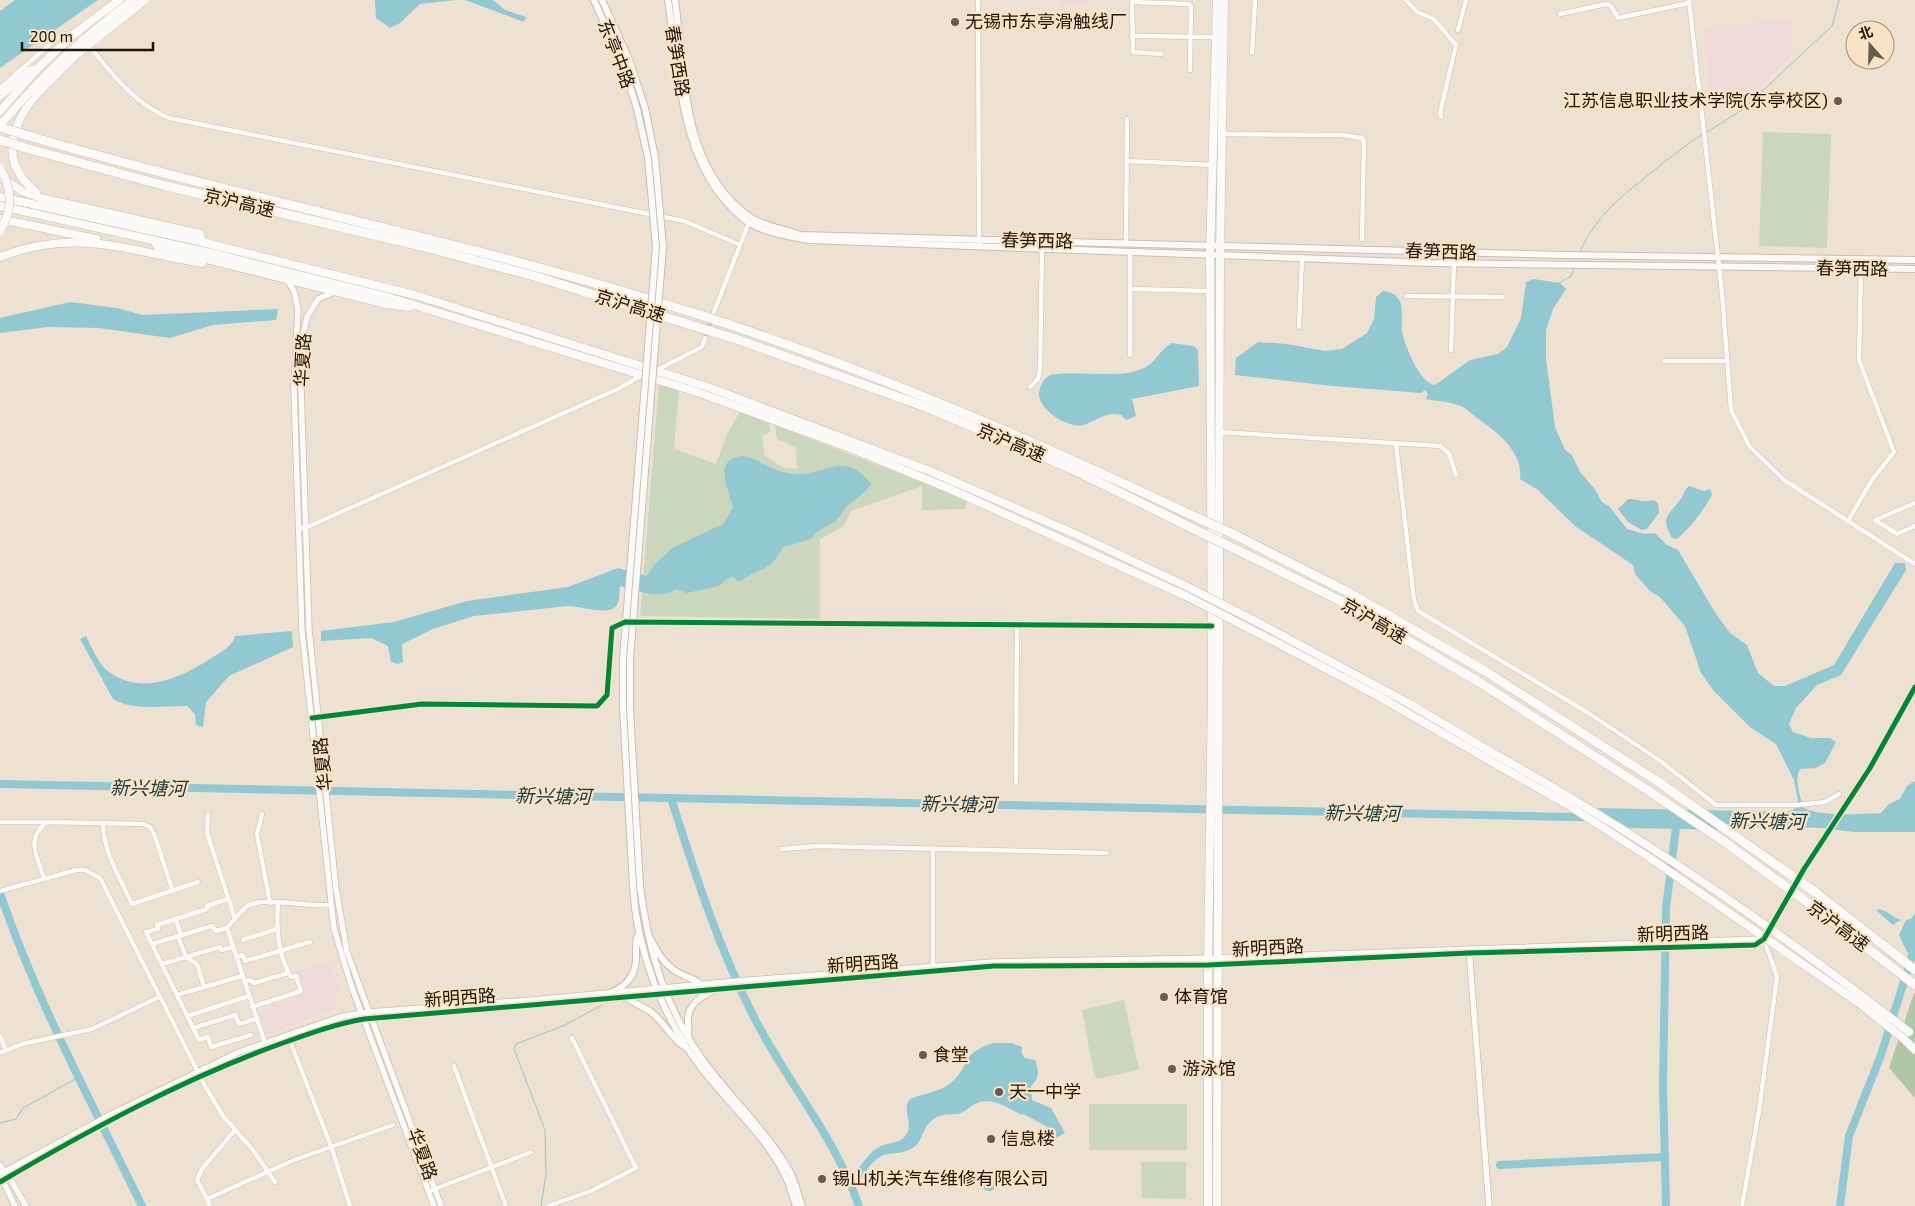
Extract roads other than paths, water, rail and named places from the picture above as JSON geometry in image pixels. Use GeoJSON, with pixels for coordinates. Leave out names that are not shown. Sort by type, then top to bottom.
{"type":"FeatureCollection","features":[{"type":"Feature","properties":{"kind":"highway","name":"京沪高速"},"geometry":{"type":"LineString","coordinates":[[0,126],[115,161],[440,242],[646,298],[791,346],[941,403],[1228,532],[1346,591],[1477,666],[1657,780],[1815,892],[1915,970]]}},
{"type":"Feature","properties":{"kind":"highway","name":"京沪高速"},"geometry":{"type":"LineString","coordinates":[[0,140],[166,186],[421,246],[534,276],[739,340],[962,423],[1072,469],[1337,599],[1479,682],[1722,840],[1915,985]]}},
{"type":"Feature","properties":{"kind":"main road"},"geometry":{"type":"LineString","coordinates":[[0,110],[74,34],[119,0]]}},
{"type":"Feature","properties":{"kind":"main road"},"geometry":{"type":"LineString","coordinates":[[0,126],[41,79],[91,31],[132,0]]}},
{"type":"Feature","properties":{"kind":"main road"},"geometry":{"type":"LineString","coordinates":[[46,198],[29,188],[17,177],[7,152],[7,144],[13,125],[37,94],[77,54],[145,0]]}},
{"type":"Feature","properties":{"kind":"main road","name":"东亭中路"},"geometry":{"type":"LineString","coordinates":[[594,0],[623,65],[636,109],[648,158],[656,247],[623,659],[623,709],[636,886]]}},
{"type":"Feature","properties":{"kind":"main road","name":"东亭中路"},"geometry":{"type":"LineString","coordinates":[[602,0],[630,62],[645,108],[655,157],[663,247],[630,659],[636,886]]}},
{"type":"Feature","properties":{"kind":"main road","name":"春笋西路"},"geometry":{"type":"LineString","coordinates":[[668,0],[687,123],[699,163],[710,184],[725,202],[750,220],[774,233],[808,240],[1220,244],[1564,256],[1915,260]]}},
{"type":"Feature","properties":{"kind":"main road","name":"春笋西路"},"geometry":{"type":"LineString","coordinates":[[675,0],[686,87],[698,148],[709,174],[727,197],[750,220]]}},
{"type":"Feature","properties":{"kind":"main road"},"geometry":{"type":"LineString","coordinates":[[1208,1206],[1208,962],[1212,626],[1210,245],[1217,0]]}},
{"type":"Feature","properties":{"kind":"main road"},"geometry":{"type":"LineString","coordinates":[[1217,1206],[1220,244],[1224,0]]}},
{"type":"Feature","properties":{"kind":"main road"},"geometry":{"type":"LineString","coordinates":[[0,96],[29,71],[37,70]]}},
{"type":"Feature","properties":{"kind":"main road"},"geometry":{"type":"LineString","coordinates":[[0,168],[7,181],[10,194],[9,211],[0,231]]}},
{"type":"Feature","properties":{"kind":"main road"},"geometry":{"type":"LineString","coordinates":[[0,177],[22,191],[46,198],[200,234],[202,242]]}},
{"type":"Feature","properties":{"kind":"main road"},"geometry":{"type":"LineString","coordinates":[[0,197],[202,242],[312,271],[415,295],[657,370],[708,386],[930,471],[1073,533],[1257,622],[1410,704],[1650,858],[1859,1003],[1915,1050]]}},
{"type":"Feature","properties":{"kind":"main road"},"geometry":{"type":"LineString","coordinates":[[0,206],[153,240],[429,309],[697,392],[862,453],[950,489],[1186,596],[1489,756],[1569,795],[1654,850],[1854,989],[1912,1035]]}},
{"type":"Feature","properties":{"kind":"main road"},"geometry":{"type":"LineString","coordinates":[[0,219],[118,244],[145,252]]}},
{"type":"Feature","properties":{"kind":"main road"},"geometry":{"type":"LineString","coordinates":[[153,240],[158,247],[231,266],[386,304],[429,309]]}},
{"type":"Feature","properties":{"kind":"main road"},"geometry":{"type":"LineString","coordinates":[[0,256],[37,244],[62,241],[91,242],[231,266]]}},
{"type":"Feature","properties":{"kind":"main road","name":"春笋西路"},"geometry":{"type":"LineString","coordinates":[[979,243],[1042,249],[1408,262],[1915,269]]}},
{"type":"Feature","properties":{"kind":"main road"},"geometry":{"type":"LineString","coordinates":[[1408,262],[1409,251]]}},
{"type":"Feature","properties":{"kind":"main road"},"geometry":{"type":"LineString","coordinates":[[636,886],[662,992],[688,1038],[706,1064],[769,1138],[791,1175],[802,1206]]}},
{"type":"Feature","properties":{"kind":"main road"},"geometry":{"type":"LineString","coordinates":[[636,886],[638,934],[676,1031],[702,1070],[764,1142],[786,1178],[796,1206]]}},
{"type":"Feature","properties":{"kind":"main road"},"geometry":{"type":"LineString","coordinates":[[645,926],[666,964],[676,972],[697,981],[701,985]]}},
{"type":"Feature","properties":{"kind":"main road"},"geometry":{"type":"LineString","coordinates":[[610,993],[619,990],[631,979],[636,966],[636,939],[638,934]]}},
{"type":"Feature","properties":{"kind":"main road"},"geometry":{"type":"LineString","coordinates":[[688,1038],[689,1012],[692,1006],[704,995],[714,990]]}},
{"type":"Feature","properties":{"kind":"main road"},"geometry":{"type":"LineString","coordinates":[[626,997],[632,1003],[651,1012],[675,1040],[688,1049]]}},
{"type":"Feature","properties":{"kind":"street"},"geometry":{"type":"LineString","coordinates":[[978,0],[979,243]]}},
{"type":"Feature","properties":{"kind":"street"},"geometry":{"type":"LineString","coordinates":[[1252,53],[1255,0]]}},
{"type":"Feature","properties":{"kind":"street"},"geometry":{"type":"LineString","coordinates":[[1406,0],[1418,12],[1434,19],[1456,45],[1440,113],[1441,116]]}},
{"type":"Feature","properties":{"kind":"street"},"geometry":{"type":"LineString","coordinates":[[1458,30],[1466,0]]}},
{"type":"Feature","properties":{"kind":"street"},"geometry":{"type":"LineString","coordinates":[[1161,54],[1132,52],[1132,1],[1189,4],[1191,6],[1190,70]]}},
{"type":"Feature","properties":{"kind":"street"},"geometry":{"type":"LineString","coordinates":[[1560,14],[1606,4],[1611,6],[1618,18],[1689,1],[1720,267],[1731,410],[1750,447],[1784,480],[1915,564]]}},
{"type":"Feature","properties":{"kind":"street"},"geometry":{"type":"LineString","coordinates":[[0,88],[57,38],[72,32],[79,34],[139,100],[152,111],[169,118],[684,221],[738,244]]}},
{"type":"Feature","properties":{"kind":"street"},"geometry":{"type":"LineString","coordinates":[[1132,36],[1216,38]]}},
{"type":"Feature","properties":{"kind":"street"},"geometry":{"type":"LineString","coordinates":[[1126,243],[1128,118]]}},
{"type":"Feature","properties":{"kind":"street"},"geometry":{"type":"LineString","coordinates":[[1222,134],[1342,135],[1362,138],[1364,142],[1362,239]]}},
{"type":"Feature","properties":{"kind":"street"},"geometry":{"type":"LineString","coordinates":[[1128,161],[1212,165]]}},
{"type":"Feature","properties":{"kind":"street"},"geometry":{"type":"LineString","coordinates":[[714,312],[738,244],[750,220]]}},
{"type":"Feature","properties":{"kind":"street"},"geometry":{"type":"LineString","coordinates":[[1030,387],[1038,378],[1040,369],[1042,249]]}},
{"type":"Feature","properties":{"kind":"street"},"geometry":{"type":"LineString","coordinates":[[1130,252],[1130,355]]}},
{"type":"Feature","properties":{"kind":"street"},"geometry":{"type":"LineString","coordinates":[[1299,327],[1302,258]]}},
{"type":"Feature","properties":{"kind":"street"},"geometry":{"type":"LineString","coordinates":[[1451,350],[1454,263]]}},
{"type":"Feature","properties":{"kind":"street"},"geometry":{"type":"LineString","coordinates":[[1848,521],[1872,480],[1894,452],[1859,360],[1861,269]]}},
{"type":"Feature","properties":{"kind":"street","name":"华夏路"},"geometry":{"type":"LineString","coordinates":[[287,280],[294,291],[298,309],[294,389],[302,528]]}},
{"type":"Feature","properties":{"kind":"street"},"geometry":{"type":"LineString","coordinates":[[1130,288],[1210,291]]}},
{"type":"Feature","properties":{"kind":"street","name":"华夏路"},"geometry":{"type":"LineString","coordinates":[[337,292],[318,299],[307,317],[303,335],[301,389],[302,631],[315,718],[321,775],[327,801],[342,928],[347,952],[442,1206]]}},
{"type":"Feature","properties":{"kind":"street"},"geometry":{"type":"LineString","coordinates":[[1406,296],[1503,297]]}},
{"type":"Feature","properties":{"kind":"street"},"geometry":{"type":"LineString","coordinates":[[302,528],[620,388],[641,375],[657,370],[702,347],[705,338]]}},
{"type":"Feature","properties":{"kind":"street"},"geometry":{"type":"LineString","coordinates":[[1664,361],[1727,361]]}},
{"type":"Feature","properties":{"kind":"street"},"geometry":{"type":"LineString","coordinates":[[1219,432],[1444,448],[1449,453],[1456,475]]}},
{"type":"Feature","properties":{"kind":"street"},"geometry":{"type":"LineString","coordinates":[[1396,444],[1414,600],[1418,611],[1590,714],[1659,760],[1716,805],[1797,805],[1825,802],[1838,794]]}},
{"type":"Feature","properties":{"kind":"street"},"geometry":{"type":"LineString","coordinates":[[1915,503],[1875,520],[1897,534],[1915,526]]}},
{"type":"Feature","properties":{"kind":"street"},"geometry":{"type":"LineString","coordinates":[[315,718],[422,704],[597,706],[607,694],[612,628],[625,622],[1212,626]]}},
{"type":"Feature","properties":{"kind":"street"},"geometry":{"type":"LineString","coordinates":[[1016,782],[1018,624]]}},
{"type":"Feature","properties":{"kind":"street"},"geometry":{"type":"LineString","coordinates":[[1742,1206],[1759,1111],[1776,977],[1764,939],[1804,869],[1846,808],[1915,687]]}},
{"type":"Feature","properties":{"kind":"street","name":"华夏路"},"geometry":{"type":"LineString","coordinates":[[321,775],[320,802],[331,905],[340,954],[434,1206]]}},
{"type":"Feature","properties":{"kind":"street"},"geometry":{"type":"LineString","coordinates":[[208,814],[208,834],[235,919]]}},
{"type":"Feature","properties":{"kind":"street"},"geometry":{"type":"LineString","coordinates":[[262,814],[257,834],[270,903]]}},
{"type":"Feature","properties":{"kind":"street"},"geometry":{"type":"LineString","coordinates":[[0,822],[143,824],[150,828],[172,890]]}},
{"type":"Feature","properties":{"kind":"street"},"geometry":{"type":"LineString","coordinates":[[44,878],[33,842],[36,834],[47,822]]}},
{"type":"Feature","properties":{"kind":"street"},"geometry":{"type":"LineString","coordinates":[[103,823],[103,836],[132,904],[198,882]]}},
{"type":"Feature","properties":{"kind":"street"},"geometry":{"type":"LineString","coordinates":[[782,849],[818,846],[1107,853]]}},
{"type":"Feature","properties":{"kind":"street"},"geometry":{"type":"LineString","coordinates":[[933,850],[933,966]]}},
{"type":"Feature","properties":{"kind":"street"},"geometry":{"type":"LineString","coordinates":[[0,891],[76,870],[85,870],[100,878],[106,885],[160,997],[199,1074],[223,1116],[275,1182]]}},
{"type":"Feature","properties":{"kind":"street"},"geometry":{"type":"LineString","coordinates":[[228,899],[207,906],[207,910],[157,925],[158,929],[146,932],[199,1040],[208,1037],[211,1047],[251,1035]]}},
{"type":"Feature","properties":{"kind":"street"},"geometry":{"type":"LineString","coordinates":[[152,944],[212,926],[216,931],[227,928],[246,906],[260,902],[321,907],[331,905]]}},
{"type":"Feature","properties":{"kind":"street"},"geometry":{"type":"LineString","coordinates":[[252,1007],[301,991],[296,976],[291,977],[288,973],[276,929],[278,903]]}},
{"type":"Feature","properties":{"kind":"street"},"geometry":{"type":"LineString","coordinates":[[176,920],[186,957],[197,964],[204,987]]}},
{"type":"Feature","properties":{"kind":"street"},"geometry":{"type":"LineString","coordinates":[[227,928],[265,1043]]}},
{"type":"Feature","properties":{"kind":"street"},"geometry":{"type":"LineString","coordinates":[[243,940],[276,929]]}},
{"type":"Feature","properties":{"kind":"street","name":"新明西路"},"geometry":{"type":"LineString","coordinates":[[1,1178],[92,1124],[112,1118],[265,1043],[343,1016],[373,1018],[626,997],[723,982],[750,983],[994,966],[1208,962],[1764,939]]}},
{"type":"Feature","properties":{"kind":"street"},"geometry":{"type":"LineString","coordinates":[[236,957],[243,955],[245,961],[310,942]]}},
{"type":"Feature","properties":{"kind":"street"},"geometry":{"type":"LineString","coordinates":[[162,964],[220,946],[222,950],[233,947]]}},
{"type":"Feature","properties":{"kind":"street"},"geometry":{"type":"LineString","coordinates":[[1469,950],[1489,1206]]}},
{"type":"Feature","properties":{"kind":"street","name":"新明西路"},"geometry":{"type":"LineString","coordinates":[[199,1074],[370,1012],[610,993],[714,990],[750,983],[994,962],[1208,962]]}},
{"type":"Feature","properties":{"kind":"street"},"geometry":{"type":"LineString","coordinates":[[177,995],[243,978],[254,983],[288,973]]}},
{"type":"Feature","properties":{"kind":"street"},"geometry":{"type":"LineString","coordinates":[[188,1016],[249,996]]}},
{"type":"Feature","properties":{"kind":"street"},"geometry":{"type":"LineString","coordinates":[[0,1053],[48,1038],[92,1029],[160,997]]}},
{"type":"Feature","properties":{"kind":"street"},"geometry":{"type":"LineString","coordinates":[[194,1028],[235,1015],[238,1024],[256,1019]]}},
{"type":"Feature","properties":{"kind":"street"},"geometry":{"type":"LineString","coordinates":[[0,1036],[6,1050]]}},
{"type":"Feature","properties":{"kind":"street"},"geometry":{"type":"LineString","coordinates":[[548,1206],[592,1191],[636,1168],[572,1038]]}},
{"type":"Feature","properties":{"kind":"street"},"geometry":{"type":"LineString","coordinates":[[290,1041],[331,1146],[350,1206]]}},
{"type":"Feature","properties":{"kind":"street"},"geometry":{"type":"LineString","coordinates":[[454,1066],[506,1206]]}},
{"type":"Feature","properties":{"kind":"street","name":"新明西路"},"geometry":{"type":"LineString","coordinates":[[10,1176],[95,1131],[112,1118]]}},
{"type":"Feature","properties":{"kind":"street"},"geometry":{"type":"LineString","coordinates":[[207,1199],[331,1146],[393,1125]]}},
{"type":"Feature","properties":{"kind":"street"},"geometry":{"type":"LineString","coordinates":[[210,1206],[197,1180],[202,1169],[235,1130]]}},
{"type":"Feature","properties":{"kind":"street"},"geometry":{"type":"LineString","coordinates":[[428,1191],[532,1152]]}},
{"type":"Feature","properties":{"kind":"street"},"geometry":{"type":"LineString","coordinates":[[0,1165],[1,1178],[15,1206]]}},
{"type":"Feature","properties":{"kind":"street"},"geometry":{"type":"LineString","coordinates":[[1,1178],[10,1176],[26,1206]]}},
{"type":"Feature","properties":{"kind":"water"},"geometry":{"type":"Polygon","coordinates":[[[15,0],[98,0],[0,68],[0,11],[15,0]]]}},
{"type":"Feature","properties":{"kind":"water"},"geometry":{"type":"Polygon","coordinates":[[[375,0],[456,0],[420,4],[400,23],[390,28],[376,18],[375,0]]]}},
{"type":"Feature","properties":{"kind":"water"},"geometry":{"type":"Polygon","coordinates":[[[465,0],[493,0],[505,10],[526,17],[524,22],[465,0]]]}},
{"type":"Feature","properties":{"kind":"water"},"geometry":{"type":"Polygon","coordinates":[[[1533,279],[1560,283],[1566,289],[1553,309],[1546,330],[1546,359],[1555,427],[1565,450],[1572,455],[1580,472],[1594,488],[1602,502],[1610,507],[1627,529],[1644,534],[1655,533],[1667,545],[1678,550],[1716,614],[1730,633],[1747,645],[1758,673],[1774,686],[1785,686],[1834,665],[1895,563],[1905,563],[1906,570],[1841,675],[1817,685],[1796,708],[1789,724],[1793,732],[1811,738],[1830,738],[1836,742],[1825,763],[1816,768],[1800,769],[1798,773],[1799,793],[1804,808],[1831,814],[1881,813],[1889,804],[1900,799],[1907,786],[1915,781],[1915,832],[1854,832],[1821,828],[1762,826],[1743,830],[1629,828],[1597,808],[1788,812],[1796,808],[1798,801],[1794,780],[1776,744],[1750,727],[1714,691],[1701,673],[1685,626],[1660,597],[1650,591],[1635,574],[1633,565],[1575,526],[1538,490],[1520,479],[1520,469],[1517,460],[1507,443],[1467,410],[1461,406],[1426,399],[1428,394],[1425,390],[1421,393],[1333,386],[1235,375],[1236,358],[1258,342],[1287,344],[1325,351],[1342,349],[1367,333],[1374,319],[1376,297],[1383,291],[1394,294],[1401,303],[1402,331],[1409,354],[1418,371],[1429,383],[1435,385],[1470,360],[1498,354],[1507,347],[1521,318],[1526,282],[1533,279]]]}},
{"type":"Feature","properties":{"kind":"water"},"geometry":{"type":"Polygon","coordinates":[[[70,302],[117,308],[142,315],[278,309],[276,320],[213,325],[170,338],[99,328],[48,327],[0,333],[0,318],[70,302]]]}},
{"type":"Feature","properties":{"kind":"water"},"geometry":{"type":"Polygon","coordinates":[[[1172,343],[1193,346],[1198,350],[1199,386],[1132,399],[1136,416],[1126,420],[1121,415],[1111,414],[1078,426],[1056,418],[1044,407],[1041,401],[1039,395],[1041,386],[1043,381],[1050,375],[1074,373],[1112,374],[1136,371],[1153,362],[1164,348],[1172,343]]]}},
{"type":"Feature","properties":{"kind":"water"},"geometry":{"type":"Polygon","coordinates":[[[744,456],[787,473],[811,473],[831,467],[851,467],[861,473],[871,484],[866,491],[846,507],[836,521],[818,531],[811,539],[783,547],[769,566],[739,582],[733,577],[728,578],[719,586],[687,593],[676,589],[663,594],[649,594],[620,586],[618,603],[610,610],[603,611],[568,606],[474,616],[433,629],[402,644],[403,662],[398,664],[391,662],[388,646],[371,638],[321,641],[321,631],[394,622],[467,601],[568,587],[618,568],[647,576],[654,565],[672,548],[723,524],[733,508],[726,484],[725,468],[728,462],[734,458],[744,456]]]}},
{"type":"Feature","properties":{"kind":"water"},"geometry":{"type":"Polygon","coordinates":[[[1689,486],[1704,491],[1710,489],[1712,495],[1701,513],[1687,529],[1677,539],[1672,538],[1666,525],[1667,517],[1689,486]]]}},
{"type":"Feature","properties":{"kind":"water"},"geometry":{"type":"Polygon","coordinates":[[[1628,499],[1653,500],[1658,503],[1659,513],[1647,529],[1642,530],[1628,522],[1618,509],[1628,499]]]}},
{"type":"Feature","properties":{"kind":"water"},"geometry":{"type":"Polygon","coordinates":[[[292,631],[293,647],[229,676],[206,702],[203,727],[196,725],[195,714],[187,706],[139,706],[121,703],[113,699],[80,639],[86,636],[98,660],[109,672],[121,679],[134,683],[146,683],[159,682],[184,674],[219,653],[231,644],[235,636],[292,631]]]}},
{"type":"Feature","properties":{"kind":"water"},"geometry":{"type":"Polygon","coordinates":[[[1878,909],[1901,920],[1893,925],[1877,911],[1878,909]]]}},
{"type":"Feature","properties":{"kind":"water"},"geometry":{"type":"Polygon","coordinates":[[[1915,913],[1915,958],[1907,952],[1899,935],[1906,920],[1911,919],[1915,913]]]}},
{"type":"Feature","properties":{"kind":"water"},"geometry":{"type":"Polygon","coordinates":[[[993,1043],[1012,1043],[1022,1047],[1022,1054],[1025,1058],[1035,1060],[1038,1074],[1031,1086],[1032,1100],[1051,1108],[1065,1133],[1056,1138],[1046,1126],[1023,1114],[993,1102],[981,1102],[958,1114],[944,1115],[934,1119],[927,1125],[918,1144],[900,1153],[883,1155],[878,1158],[867,1170],[860,1183],[856,1171],[871,1154],[877,1148],[901,1140],[906,1135],[909,1126],[907,1104],[909,1100],[947,1086],[958,1076],[967,1060],[976,1051],[993,1043]]]}},
{"type":"Feature","properties":{"kind":"water"},"geometry":{"type":"Polygon","coordinates":[[[989,1177],[994,1179],[996,1184],[994,1189],[989,1191],[984,1189],[982,1184],[984,1179],[989,1177]]]}},
{"type":"Feature","properties":{"kind":"waterway"},"geometry":{"type":"LineString","coordinates":[[1707,132],[1742,110],[1832,26],[1839,0]]}},
{"type":"Feature","properties":{"kind":"waterway"},"geometry":{"type":"LineString","coordinates":[[1580,252],[1594,226],[1613,205],[1668,159],[1703,134]]}},
{"type":"Feature","properties":{"kind":"waterway"},"geometry":{"type":"LineString","coordinates":[[1559,283],[1571,276],[1574,267]]}},
{"type":"Feature","properties":{"kind":"waterway","name":"新兴塘河"},"geometry":{"type":"LineString","coordinates":[[0,784],[1623,818]]}},
{"type":"Feature","properties":{"kind":"waterway"},"geometry":{"type":"LineString","coordinates":[[671,798],[689,855],[730,967],[769,1044],[838,1158],[859,1206]]}},
{"type":"Feature","properties":{"kind":"waterway"},"geometry":{"type":"LineString","coordinates":[[1666,1206],[1663,1085],[1666,908],[1677,819]]}},
{"type":"Feature","properties":{"kind":"waterway"},"geometry":{"type":"LineString","coordinates":[[0,893],[48,1013],[142,1206]]}},
{"type":"Feature","properties":{"kind":"waterway"},"geometry":{"type":"LineString","coordinates":[[1840,1206],[1849,1136],[1881,1055],[1915,946]]}},
{"type":"Feature","properties":{"kind":"waterway"},"geometry":{"type":"LineString","coordinates":[[541,1206],[546,1174],[545,1130],[514,1049],[516,1044],[565,1025],[602,1005]]}},
{"type":"Feature","properties":{"kind":"waterway"},"geometry":{"type":"LineString","coordinates":[[0,1123],[16,1119],[23,1108],[79,1077]]}},
{"type":"Feature","properties":{"kind":"waterway"},"geometry":{"type":"LineString","coordinates":[[1500,1165],[1665,1157]]}},
{"type":"Feature","properties":{"kind":"tunnel"},"geometry":{"type":"LineString","coordinates":[[705,338],[714,312]]}},
{"type":"Feature","properties":{"kind":"place","name":"无锡市东亭滑触线厂"},"geometry":{"type":"Point","coordinates":[955,22]}},
{"type":"Feature","properties":{"kind":"place","name":"江苏信息职业技术学院(东亭校区)"},"geometry":{"type":"Point","coordinates":[1838,101]}},
{"type":"Feature","properties":{"kind":"place","name":"体育馆"},"geometry":{"type":"Point","coordinates":[1164,997]}},
{"type":"Feature","properties":{"kind":"place","name":"食堂"},"geometry":{"type":"Point","coordinates":[923,1055]}},
{"type":"Feature","properties":{"kind":"place","name":"游泳馆"},"geometry":{"type":"Point","coordinates":[1172,1069]}},
{"type":"Feature","properties":{"kind":"place","name":"天一中学"},"geometry":{"type":"Point","coordinates":[999,1092]}},
{"type":"Feature","properties":{"kind":"place","name":"信息楼"},"geometry":{"type":"Point","coordinates":[991,1139]}},
{"type":"Feature","properties":{"kind":"place","name":"锡山机关汽车维修有限公司"},"geometry":{"type":"Point","coordinates":[822,1179]}}]}
